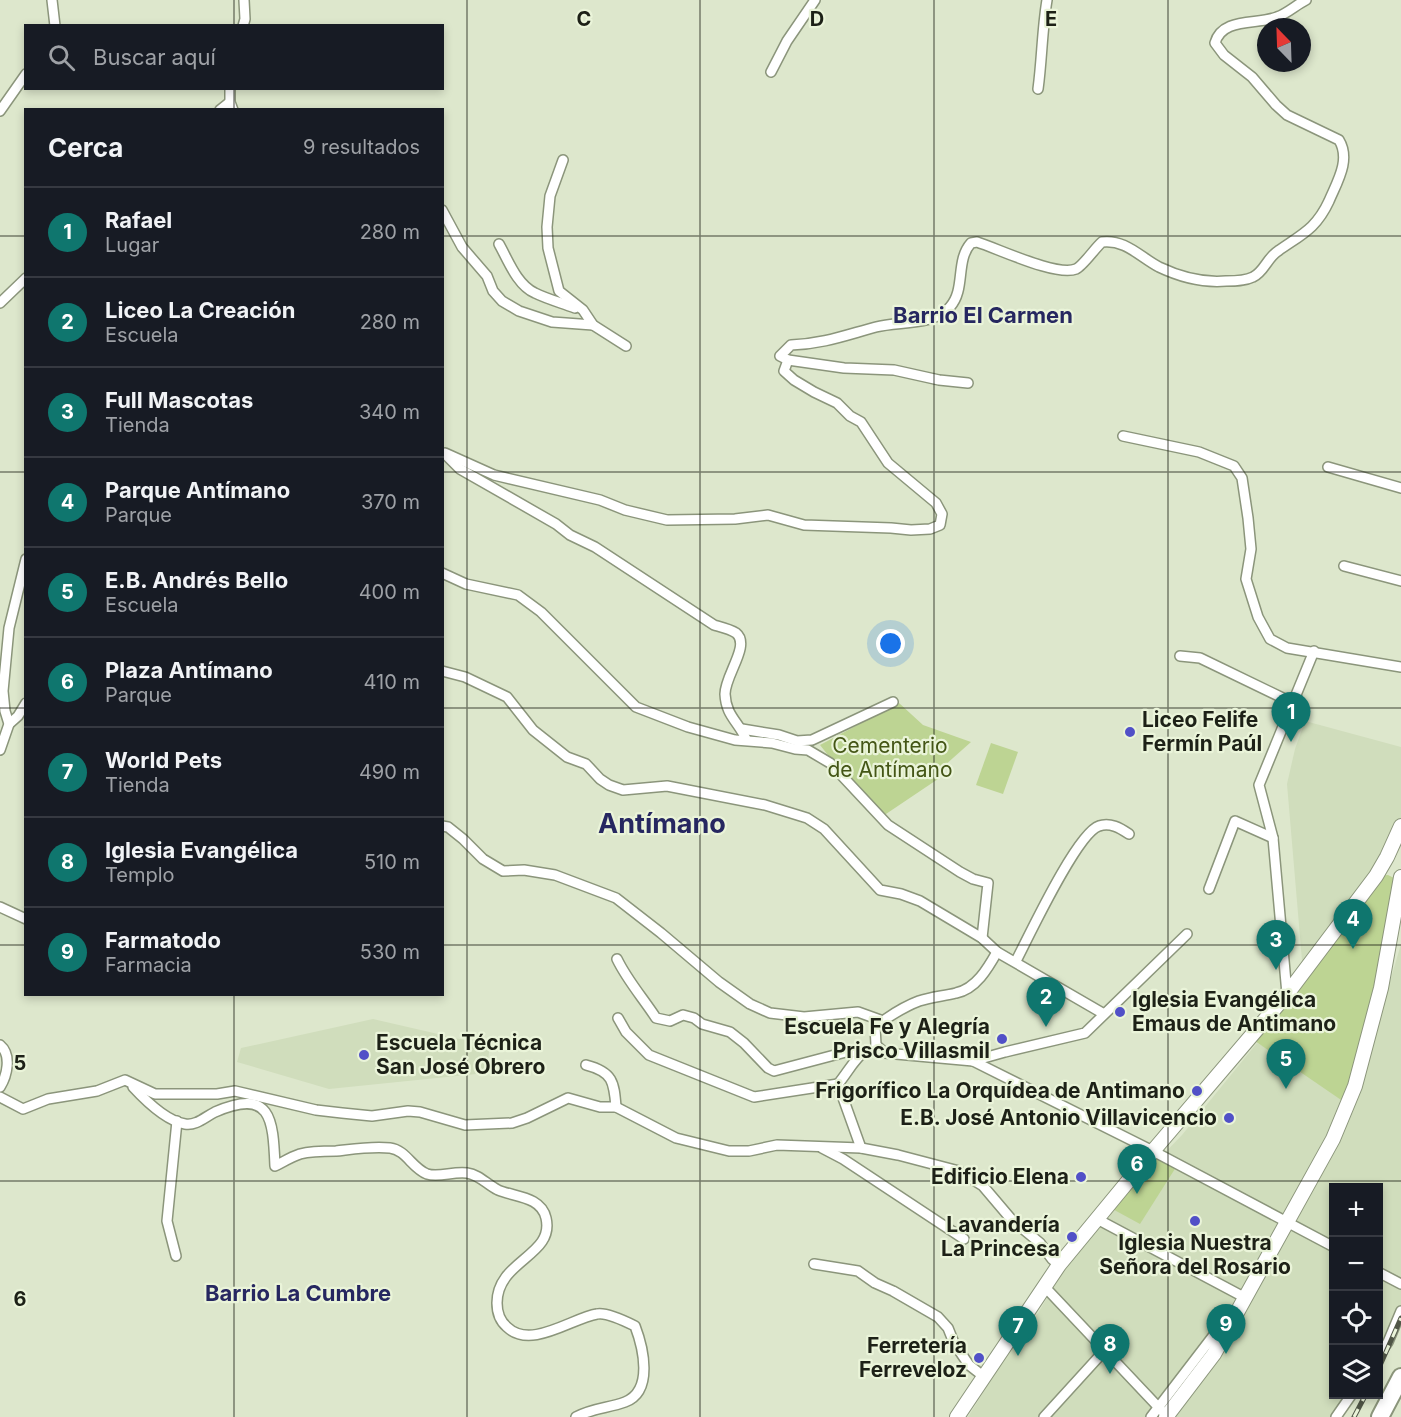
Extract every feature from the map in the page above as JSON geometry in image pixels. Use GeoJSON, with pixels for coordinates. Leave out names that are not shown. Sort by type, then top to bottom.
{"type":"FeatureCollection","features":[{"type":"Feature","properties":{"kind":"highway"},"geometry":{"type":"LineString","coordinates":[[1380,1417],[1401,1377]]}},
{"type":"Feature","properties":{"kind":"street"},"geometry":{"type":"LineString","coordinates":[[52,0],[55,24]]}},
{"type":"Feature","properties":{"kind":"street"},"geometry":{"type":"LineString","coordinates":[[244,0],[244,24]]}},
{"type":"Feature","properties":{"kind":"street"},"geometry":{"type":"LineString","coordinates":[[771,72],[787,41],[815,0]]}},
{"type":"Feature","properties":{"kind":"street"},"geometry":{"type":"LineString","coordinates":[[1038,89],[1042,65],[1041,39],[1047,0]]}},
{"type":"Feature","properties":{"kind":"street"},"geometry":{"type":"LineString","coordinates":[[968,383],[939,380],[894,370],[844,368],[788,360],[780,356],[791,345],[827,341],[876,327],[938,316],[950,308],[954,302],[962,258],[971,243],[977,242],[1038,265],[1066,272],[1079,268],[1102,242],[1112,241],[1123,244],[1158,266],[1187,278],[1202,281],[1235,281],[1250,279],[1259,274],[1276,252],[1305,234],[1322,215],[1343,169],[1344,152],[1339,140],[1287,115],[1251,77],[1224,56],[1215,43],[1221,31],[1227,27],[1275,18],[1306,0]]}},
{"type":"Feature","properties":{"kind":"street"},"geometry":{"type":"LineString","coordinates":[[0,111],[24,77]]}},
{"type":"Feature","properties":{"kind":"street"},"geometry":{"type":"LineString","coordinates":[[230,90],[232,106]]}},
{"type":"Feature","properties":{"kind":"street"},"geometry":{"type":"LineString","coordinates":[[563,160],[550,196],[547,227],[548,249],[559,291],[583,310],[593,324],[626,346]]}},
{"type":"Feature","properties":{"kind":"street"},"geometry":{"type":"LineString","coordinates":[[444,214],[462,247],[487,276],[493,291],[502,301],[519,311],[552,322],[593,324]]}},
{"type":"Feature","properties":{"kind":"street"},"geometry":{"type":"LineString","coordinates":[[499,244],[513,271],[525,286],[534,293],[583,310]]}},
{"type":"Feature","properties":{"kind":"street"},"geometry":{"type":"LineString","coordinates":[[0,303],[24,280]]}},
{"type":"Feature","properties":{"kind":"street"},"geometry":{"type":"LineString","coordinates":[[444,451],[494,475],[600,500],[625,510],[667,520],[735,519],[768,515],[804,525],[911,530],[930,529],[940,525],[942,514],[936,503],[888,464],[861,422],[850,416],[837,403],[814,393],[784,371],[788,360]]}},
{"type":"Feature","properties":{"kind":"street"},"geometry":{"type":"LineString","coordinates":[[1123,436],[1199,452],[1234,466],[1242,478],[1248,518],[1251,549],[1246,579],[1258,617],[1270,639],[1287,648],[1401,667]]}},
{"type":"Feature","properties":{"kind":"street"},"geometry":{"type":"LineString","coordinates":[[444,451],[460,469],[556,524],[570,535],[595,547],[714,625],[735,632],[742,640],[742,646],[731,670],[725,692],[728,713],[742,729],[746,740]]}},
{"type":"Feature","properties":{"kind":"street"},"geometry":{"type":"LineString","coordinates":[[1328,467],[1401,488]]}},
{"type":"Feature","properties":{"kind":"street"},"geometry":{"type":"LineString","coordinates":[[1344,566],[1401,581]]}},
{"type":"Feature","properties":{"kind":"street"},"geometry":{"type":"LineString","coordinates":[[9,724],[3,692],[9,628],[24,567]]}},
{"type":"Feature","properties":{"kind":"street"},"geometry":{"type":"LineString","coordinates":[[444,574],[466,584],[518,595],[542,612],[636,707],[688,727],[735,740],[808,750],[830,763],[888,825],[960,872],[988,883],[982,938]]}},
{"type":"Feature","properties":{"kind":"street"},"geometry":{"type":"LineString","coordinates":[[1287,994],[1273,838],[1259,785],[1314,651]]}},
{"type":"Feature","properties":{"kind":"street"},"geometry":{"type":"LineString","coordinates":[[1180,656],[1200,658],[1293,703]]}},
{"type":"Feature","properties":{"kind":"street"},"geometry":{"type":"LineString","coordinates":[[444,672],[465,677],[507,697],[533,730],[567,757],[586,764],[609,785],[623,790],[667,786],[765,805],[807,818],[824,829],[880,890],[921,901],[982,938],[997,952],[1104,1014]]}},
{"type":"Feature","properties":{"kind":"street"},"geometry":{"type":"LineString","coordinates":[[742,729],[779,735],[797,741],[812,740],[893,702]]}},
{"type":"Feature","properties":{"kind":"street"},"geometry":{"type":"LineString","coordinates":[[0,750],[9,724],[24,706]]}},
{"type":"Feature","properties":{"kind":"street"},"geometry":{"type":"LineString","coordinates":[[1209,889],[1236,821],[1273,838]]}},
{"type":"Feature","properties":{"kind":"street"},"geometry":{"type":"LineString","coordinates":[[1016,961],[1072,855],[1094,828],[1108,825],[1129,834]]}},
{"type":"Feature","properties":{"kind":"street"},"geometry":{"type":"LineString","coordinates":[[444,826],[463,838],[483,859],[503,871],[524,870],[555,875],[616,898],[719,982],[750,1004],[770,1013],[804,1017],[858,1012],[883,1021]]}},
{"type":"Feature","properties":{"kind":"street"},"geometry":{"type":"LineString","coordinates":[[957,1417],[1059,1265],[1287,994],[1376,876],[1401,826]]}},
{"type":"Feature","properties":{"kind":"street"},"geometry":{"type":"LineString","coordinates":[[1166,1414],[1228,1317],[1283,1220],[1333,1139],[1355,1086],[1381,988],[1400,879],[1384,874],[1376,876]]}},
{"type":"Feature","properties":{"kind":"street"},"geometry":{"type":"LineString","coordinates":[[0,907],[24,918]]}},
{"type":"Feature","properties":{"kind":"street"},"geometry":{"type":"LineString","coordinates":[[997,952],[982,975],[962,992],[921,1000],[890,1014],[875,1026],[876,1045],[885,1053],[974,1061],[1085,1033],[1187,934]]}},
{"type":"Feature","properties":{"kind":"street"},"geometry":{"type":"LineString","coordinates":[[617,959],[626,976],[639,991],[656,1018],[670,1021],[683,1015],[694,1018],[702,1024],[730,1032],[774,1071],[846,1052],[863,1052]]}},
{"type":"Feature","properties":{"kind":"street"},"geometry":{"type":"LineString","coordinates":[[618,1018],[626,1032],[649,1055],[754,1097],[838,1084],[848,1073],[854,1060],[876,1045]]}},
{"type":"Feature","properties":{"kind":"street"},"geometry":{"type":"LineString","coordinates":[[0,1045],[4,1048],[7,1059],[7,1076],[0,1087]]}},
{"type":"Feature","properties":{"kind":"street"},"geometry":{"type":"LineString","coordinates":[[974,1061],[1153,1151],[1329,1244]]}},
{"type":"Feature","properties":{"kind":"street"},"geometry":{"type":"LineString","coordinates":[[586,1065],[597,1068],[610,1077],[616,1107]]}},
{"type":"Feature","properties":{"kind":"street"},"geometry":{"type":"LineString","coordinates":[[125,1080],[148,1104],[185,1124],[193,1124],[216,1112],[244,1102],[258,1105],[268,1115],[274,1143],[275,1166],[302,1154],[363,1148],[393,1148],[403,1153],[423,1173],[434,1176],[450,1172],[476,1174],[500,1190],[536,1202],[545,1214],[548,1225],[546,1236],[537,1248],[506,1276],[498,1292],[497,1306],[500,1319],[518,1334],[531,1335],[550,1331],[599,1313],[635,1326],[643,1346],[644,1371],[636,1393],[628,1401],[592,1409],[576,1417]]}},
{"type":"Feature","properties":{"kind":"street"},"geometry":{"type":"LineString","coordinates":[[0,1097],[23,1109],[48,1099],[97,1091],[125,1080],[155,1094],[202,1095],[236,1091],[316,1110],[372,1116],[408,1111],[420,1112],[465,1125],[512,1123],[568,1098],[582,1100],[600,1107],[616,1107],[676,1138],[729,1151],[749,1151],[777,1145],[861,1148],[959,1171],[983,1186],[1011,1219],[1040,1244],[1059,1265]]}},
{"type":"Feature","properties":{"kind":"street"},"geometry":{"type":"LineString","coordinates":[[838,1084],[861,1148]]}},
{"type":"Feature","properties":{"kind":"street"},"geometry":{"type":"LineString","coordinates":[[176,1256],[167,1221],[177,1121]]}},
{"type":"Feature","properties":{"kind":"street"},"geometry":{"type":"LineString","coordinates":[[818,1146],[843,1159],[964,1239]]}},
{"type":"Feature","properties":{"kind":"street"},"geometry":{"type":"LineString","coordinates":[[1097,1219],[1240,1295]]}},
{"type":"Feature","properties":{"kind":"street"},"geometry":{"type":"LineString","coordinates":[[1151,1417],[1166,1414],[1214,1354],[1283,1220]]}},
{"type":"Feature","properties":{"kind":"street"},"geometry":{"type":"LineString","coordinates":[[814,1264],[858,1271],[875,1283],[939,1317],[948,1328],[954,1343],[969,1365],[983,1376]]}},
{"type":"Feature","properties":{"kind":"street"},"geometry":{"type":"LineString","coordinates":[[1383,1275],[1401,1284]]}},
{"type":"Feature","properties":{"kind":"street"},"geometry":{"type":"LineString","coordinates":[[1044,1286],[1166,1414]]}},
{"type":"Feature","properties":{"kind":"street"},"geometry":{"type":"LineString","coordinates":[[1383,1349],[1401,1311]]}},
{"type":"Feature","properties":{"kind":"street"},"geometry":{"type":"LineString","coordinates":[[1044,1417],[1105,1350]]}},
{"type":"Feature","properties":{"kind":"street"},"geometry":{"type":"LineString","coordinates":[[1336,1417],[1349,1399]]}},
{"type":"Feature","properties":{"kind":"shaded area"},"geometry":{"type":"Polygon","coordinates":[[[1305,721],[1401,747],[1401,825],[1376,876],[1303,972],[1287,784],[1295,749],[1305,721]]]}},
{"type":"Feature","properties":{"kind":"shaded area"},"geometry":{"type":"Polygon","coordinates":[[[1401,944],[1401,1313],[1383,1344],[1383,1183],[1329,1183],[1329,1399],[1349,1399],[1334,1417],[968,1417],[1014,1343],[1038,1313],[1065,1268],[1095,1225],[1182,1135],[1257,1043],[1357,1094],[1401,944]]]}},
{"type":"Feature","properties":{"kind":"shaded area","name":"Escuela Técnica San José Obrero"},"geometry":{"type":"Polygon","coordinates":[[[373,1019],[490,1046],[486,1073],[329,1089],[237,1062],[241,1048],[373,1019]]]}},
{"type":"Feature","properties":{"kind":"green space","name":"Cementerio de Antímano"},"geometry":{"type":"Polygon","coordinates":[[[899,703],[923,725],[971,742],[935,774],[938,779],[883,816],[851,784],[820,745],[899,703]]]}},
{"type":"Feature","properties":{"kind":"green space"},"geometry":{"type":"Polygon","coordinates":[[[991,743],[1018,752],[1003,794],[976,785],[991,743]]]}},
{"type":"Feature","properties":{"kind":"green space"},"geometry":{"type":"Polygon","coordinates":[[[1388,875],[1400,881],[1347,1104],[1252,1039],[1376,876],[1388,875]]]}},
{"type":"Feature","properties":{"kind":"green space"},"geometry":{"type":"Polygon","coordinates":[[[1153,1151],[1178,1164],[1140,1224],[1107,1206],[1153,1151]]]}},
{"type":"Feature","properties":{"kind":"railway"},"geometry":{"type":"LineString","coordinates":[[1383,1359],[1401,1318]]}},
{"type":"Feature","properties":{"kind":"railway"},"geometry":{"type":"LineString","coordinates":[[1354,1417],[1363,1399]]}},
{"type":"Feature","properties":{"kind":"place","name":"Liceo Felife Fermín Paúl"},"geometry":{"type":"Point","coordinates":[1130,732]}},
{"type":"Feature","properties":{"kind":"place","name":"Rafael"},"geometry":{"type":"Point","coordinates":[1291,742]}},
{"type":"Feature","properties":{"kind":"place","name":"Parque Antímano"},"geometry":{"type":"Point","coordinates":[1353,949]}},
{"type":"Feature","properties":{"kind":"place","name":"Full Mascotas"},"geometry":{"type":"Point","coordinates":[1276,970]}},
{"type":"Feature","properties":{"kind":"place","name":"Iglesia Evangélica Emaus de Antimano"},"geometry":{"type":"Point","coordinates":[1120,1012]}},
{"type":"Feature","properties":{"kind":"place","name":"Liceo La Creación"},"geometry":{"type":"Point","coordinates":[1046,1027]}},
{"type":"Feature","properties":{"kind":"place","name":"Escuela Fe y Alegría Prisco Villasmil"},"geometry":{"type":"Point","coordinates":[1002,1039]}},
{"type":"Feature","properties":{"kind":"place","name":"Escuela Técnica San José Obrero"},"geometry":{"type":"Point","coordinates":[364,1055]}},
{"type":"Feature","properties":{"kind":"place","name":"E.B. Andrés Bello"},"geometry":{"type":"Point","coordinates":[1286,1089]}},
{"type":"Feature","properties":{"kind":"place","name":"Frigorífico La Orquídea de Antimano"},"geometry":{"type":"Point","coordinates":[1197,1091]}},
{"type":"Feature","properties":{"kind":"place","name":"E.B. José Antonio Villavicencio"},"geometry":{"type":"Point","coordinates":[1229,1118]}},
{"type":"Feature","properties":{"kind":"place","name":"Edificio Elena"},"geometry":{"type":"Point","coordinates":[1081,1177]}},
{"type":"Feature","properties":{"kind":"place","name":"Plaza Antímano"},"geometry":{"type":"Point","coordinates":[1137,1194]}},
{"type":"Feature","properties":{"kind":"place","name":"Iglesia Nuestra Señora del Rosario"},"geometry":{"type":"Point","coordinates":[1195,1221]}},
{"type":"Feature","properties":{"kind":"place","name":"Lavandería La Princesa"},"geometry":{"type":"Point","coordinates":[1072,1237]}},
{"type":"Feature","properties":{"kind":"place","name":"Farmatodo"},"geometry":{"type":"Point","coordinates":[1226,1354]}},
{"type":"Feature","properties":{"kind":"place","name":"World Pets"},"geometry":{"type":"Point","coordinates":[1018,1356]}},
{"type":"Feature","properties":{"kind":"place","name":"Ferretería Ferreveloz"},"geometry":{"type":"Point","coordinates":[979,1358]}},
{"type":"Feature","properties":{"kind":"place","name":"Iglesia Evangélica"},"geometry":{"type":"Point","coordinates":[1110,1374]}},
{"type":"Feature","properties":{"kind":"district","name":"Barrio El Carmen"},"geometry":{"type":"Point","coordinates":[983,315]}},
{"type":"Feature","properties":{"kind":"district","name":"Antímano"},"geometry":{"type":"Point","coordinates":[662,824]}},
{"type":"Feature","properties":{"kind":"district","name":"Barrio La Cumbre"},"geometry":{"type":"Point","coordinates":[298,1293]}}]}
